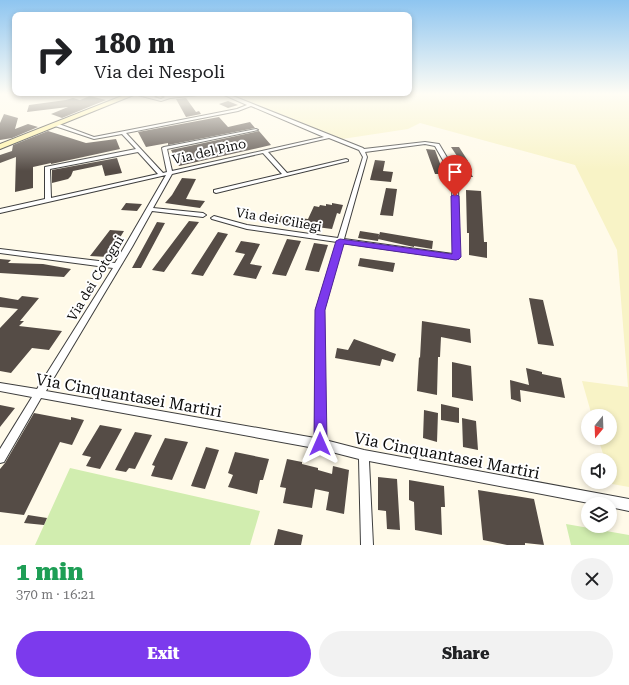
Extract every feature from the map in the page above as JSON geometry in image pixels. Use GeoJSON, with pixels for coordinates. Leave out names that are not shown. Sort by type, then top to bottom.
{"type":"FeatureCollection","features":[{"type":"Feature","properties":{"kind":"main road"},"geometry":{"type":"LineString","coordinates":[[0,147],[70,119]]}},
{"type":"Feature","properties":{"kind":"street"},"geometry":{"type":"LineString","coordinates":[[56,125],[94,138],[189,119]]}},
{"type":"Feature","properties":{"kind":"street"},"geometry":{"type":"LineString","coordinates":[[286,119],[361,149],[365,157],[320,310],[320,444]]}},
{"type":"Feature","properties":{"kind":"street"},"geometry":{"type":"LineString","coordinates":[[170,172],[164,148],[256,130]]}},
{"type":"Feature","properties":{"kind":"street"},"geometry":{"type":"LineString","coordinates":[[123,132],[161,174]]}},
{"type":"Feature","properties":{"kind":"street","name":"Via del Pino"},"geometry":{"type":"LineString","coordinates":[[0,211],[329,137]]}},
{"type":"Feature","properties":{"kind":"street","name":"Via dei Ciliegi"},"geometry":{"type":"LineString","coordinates":[[214,218],[247,227],[456,257],[455,176],[437,145],[425,143],[362,151]]}},
{"type":"Feature","properties":{"kind":"street"},"geometry":{"type":"LineString","coordinates":[[48,200],[47,168],[139,150]]}},
{"type":"Feature","properties":{"kind":"street"},"geometry":{"type":"LineString","coordinates":[[264,151],[285,174]]}},
{"type":"Feature","properties":{"kind":"street"},"geometry":{"type":"LineString","coordinates":[[216,191],[346,160]]}},
{"type":"Feature","properties":{"kind":"street","name":"Via dei Cotogni"},"geometry":{"type":"LineString","coordinates":[[0,458],[117,266],[170,172]]}},
{"type":"Feature","properties":{"kind":"street"},"geometry":{"type":"LineString","coordinates":[[150,209],[203,215]]}},
{"type":"Feature","properties":{"kind":"street"},"geometry":{"type":"LineString","coordinates":[[0,251],[117,266]]}},
{"type":"Feature","properties":{"kind":"street","name":"Via Cinquantasei Martiri"},"geometry":{"type":"LineString","coordinates":[[0,387],[320,444],[364,455],[629,505]]}},
{"type":"Feature","properties":{"kind":"street"},"geometry":{"type":"LineString","coordinates":[[364,455],[367,545]]}},
{"type":"Feature","properties":{"kind":"shaded area"},"geometry":{"type":"Polygon","coordinates":[[[294,119],[629,119],[629,487],[617,485],[617,453],[603,453],[600,445],[617,445],[617,409],[590,409],[582,381],[628,387],[617,250],[575,165],[420,123],[408,129],[342,139],[294,119]]]}},
{"type":"Feature","properties":{"kind":"green space"},"geometry":{"type":"Polygon","coordinates":[[[70,468],[260,511],[250,545],[35,545],[70,468]]]}},
{"type":"Feature","properties":{"kind":"green space"},"geometry":{"type":"Polygon","coordinates":[[[566,524],[581,527],[581,533],[617,533],[629,535],[629,545],[571,545],[566,524]]]}},
{"type":"Feature","properties":{"kind":"building"},"geometry":{"type":"Polygon","coordinates":[[[2,119],[18,119],[15,129],[28,124],[38,127],[12,138],[0,140],[0,123],[2,119]]]}},
{"type":"Feature","properties":{"kind":"building"},"geometry":{"type":"Polygon","coordinates":[[[206,119],[221,119],[228,127],[250,122],[255,128],[168,145],[168,143],[146,147],[138,132],[206,119]]]}},
{"type":"Feature","properties":{"kind":"building"},"geometry":{"type":"Polygon","coordinates":[[[48,131],[86,143],[116,139],[120,149],[33,167],[33,188],[15,192],[16,157],[0,163],[0,155],[12,151],[13,145],[48,131]]]}},
{"type":"Feature","properties":{"kind":"building"},"geometry":{"type":"Polygon","coordinates":[[[259,131],[271,145],[179,166],[171,150],[259,131]]]}},
{"type":"Feature","properties":{"kind":"building"},"geometry":{"type":"Polygon","coordinates":[[[451,147],[459,147],[468,161],[472,170],[469,170],[473,177],[465,177],[458,165],[460,165],[454,157],[457,156],[451,147]]]}},
{"type":"Feature","properties":{"kind":"building"},"geometry":{"type":"Polygon","coordinates":[[[426,149],[435,150],[444,174],[435,174],[426,149]]]}},
{"type":"Feature","properties":{"kind":"building"},"geometry":{"type":"Polygon","coordinates":[[[117,158],[122,173],[105,176],[102,165],[73,171],[68,179],[52,183],[52,170],[117,158]]]}},
{"type":"Feature","properties":{"kind":"building"},"geometry":{"type":"Polygon","coordinates":[[[375,160],[385,161],[383,171],[393,172],[391,182],[370,180],[375,160]]]}},
{"type":"Feature","properties":{"kind":"building"},"geometry":{"type":"Polygon","coordinates":[[[182,178],[196,179],[186,199],[205,201],[200,208],[165,203],[172,195],[182,178]]]}},
{"type":"Feature","properties":{"kind":"building"},"geometry":{"type":"Polygon","coordinates":[[[386,188],[397,189],[393,216],[380,215],[386,188]]]}},
{"type":"Feature","properties":{"kind":"building"},"geometry":{"type":"Polygon","coordinates":[[[466,190],[481,191],[484,242],[487,242],[487,258],[469,255],[466,190]]]}},
{"type":"Feature","properties":{"kind":"building"},"geometry":{"type":"Polygon","coordinates":[[[126,203],[142,204],[137,211],[121,210],[126,203]]]}},
{"type":"Feature","properties":{"kind":"building"},"geometry":{"type":"Polygon","coordinates":[[[332,203],[343,205],[340,214],[337,213],[332,229],[278,222],[281,216],[308,219],[314,206],[326,206],[326,204],[332,205],[332,203]]]}},
{"type":"Feature","properties":{"kind":"building"},"geometry":{"type":"Polygon","coordinates":[[[189,221],[199,222],[164,272],[152,270],[189,221]]]}},
{"type":"Feature","properties":{"kind":"building"},"geometry":{"type":"Polygon","coordinates":[[[157,222],[165,223],[141,268],[132,268],[157,222]]]}},
{"type":"Feature","properties":{"kind":"building"},"geometry":{"type":"Polygon","coordinates":[[[110,230],[124,231],[108,257],[90,256],[110,230]]]}},
{"type":"Feature","properties":{"kind":"building"},"geometry":{"type":"Polygon","coordinates":[[[360,231],[379,234],[378,241],[358,238],[360,231]]]}},
{"type":"Feature","properties":{"kind":"building"},"geometry":{"type":"Polygon","coordinates":[[[218,232],[228,234],[203,276],[191,274],[218,232]]]}},
{"type":"Feature","properties":{"kind":"building"},"geometry":{"type":"Polygon","coordinates":[[[380,232],[433,241],[432,249],[414,247],[378,239],[380,232]]]}},
{"type":"Feature","properties":{"kind":"building"},"geometry":{"type":"Polygon","coordinates":[[[287,239],[301,241],[286,276],[272,274],[287,239]]]}},
{"type":"Feature","properties":{"kind":"building"},"geometry":{"type":"Polygon","coordinates":[[[241,241],[260,244],[250,264],[262,266],[256,279],[233,275],[245,254],[235,252],[241,241]]]}},
{"type":"Feature","properties":{"kind":"building"},"geometry":{"type":"Polygon","coordinates":[[[314,243],[328,245],[319,272],[305,270],[314,243]]]}},
{"type":"Feature","properties":{"kind":"building"},"geometry":{"type":"Polygon","coordinates":[[[360,258],[395,263],[393,272],[358,266],[360,258]]]}},
{"type":"Feature","properties":{"kind":"building"},"geometry":{"type":"Polygon","coordinates":[[[0,259],[11,260],[8,263],[43,264],[71,269],[64,277],[0,273],[0,259]]]}},
{"type":"Feature","properties":{"kind":"building"},"geometry":{"type":"Polygon","coordinates":[[[22,296],[39,298],[20,321],[24,321],[19,326],[62,331],[49,350],[32,348],[11,373],[0,371],[0,328],[18,309],[0,307],[0,297],[18,300],[22,296]]]}},
{"type":"Feature","properties":{"kind":"building"},"geometry":{"type":"Polygon","coordinates":[[[529,298],[543,300],[554,346],[538,344],[529,298]]]}},
{"type":"Feature","properties":{"kind":"building"},"geometry":{"type":"Polygon","coordinates":[[[422,321],[470,329],[471,343],[441,337],[440,357],[438,357],[437,395],[417,391],[422,321]]]}},
{"type":"Feature","properties":{"kind":"building"},"geometry":{"type":"Polygon","coordinates":[[[354,339],[396,354],[393,362],[382,359],[380,366],[335,358],[337,348],[348,350],[354,339]]]}},
{"type":"Feature","properties":{"kind":"building"},"geometry":{"type":"Polygon","coordinates":[[[452,362],[471,366],[473,401],[452,397],[452,362]]]}},
{"type":"Feature","properties":{"kind":"building"},"geometry":{"type":"Polygon","coordinates":[[[526,368],[542,372],[542,374],[561,378],[565,398],[520,390],[521,402],[511,399],[510,380],[529,385],[526,368]]]}},
{"type":"Feature","properties":{"kind":"building"},"geometry":{"type":"Polygon","coordinates":[[[441,404],[459,408],[459,423],[441,420],[441,404]]]}},
{"type":"Feature","properties":{"kind":"building"},"geometry":{"type":"Polygon","coordinates":[[[0,405],[15,408],[0,427],[0,405]]]}},
{"type":"Feature","properties":{"kind":"building"},"geometry":{"type":"Polygon","coordinates":[[[424,410],[438,413],[437,442],[423,438],[424,410]]]}},
{"type":"Feature","properties":{"kind":"building"},"geometry":{"type":"Polygon","coordinates":[[[34,413],[71,420],[71,417],[84,420],[72,445],[60,442],[24,515],[0,512],[0,469],[34,413]]]}},
{"type":"Feature","properties":{"kind":"building"},"geometry":{"type":"Polygon","coordinates":[[[462,418],[476,421],[478,450],[463,447],[462,418]]]}},
{"type":"Feature","properties":{"kind":"building"},"geometry":{"type":"Polygon","coordinates":[[[100,425],[122,429],[100,469],[86,466],[91,457],[82,455],[100,425]]]}},
{"type":"Feature","properties":{"kind":"building"},"geometry":{"type":"Polygon","coordinates":[[[135,432],[152,435],[135,469],[129,468],[126,472],[115,470],[135,432]]]}},
{"type":"Feature","properties":{"kind":"building"},"geometry":{"type":"Polygon","coordinates":[[[165,438],[188,442],[172,480],[151,476],[155,466],[152,465],[165,438]]]}},
{"type":"Feature","properties":{"kind":"building"},"geometry":{"type":"Polygon","coordinates":[[[206,447],[219,450],[205,489],[191,486],[206,447]]]}},
{"type":"Feature","properties":{"kind":"building"},"geometry":{"type":"Polygon","coordinates":[[[235,452],[269,459],[263,480],[260,480],[257,494],[228,487],[233,475],[228,473],[235,452]]]}},
{"type":"Feature","properties":{"kind":"building"},"geometry":{"type":"Polygon","coordinates":[[[287,459],[302,462],[302,464],[318,468],[318,470],[332,474],[333,466],[349,470],[344,514],[326,510],[329,492],[315,489],[312,508],[283,503],[286,488],[280,487],[287,459]]]}},
{"type":"Feature","properties":{"kind":"building"},"geometry":{"type":"Polygon","coordinates":[[[378,477],[397,479],[400,530],[387,529],[386,511],[378,510],[378,477]]]}},
{"type":"Feature","properties":{"kind":"building"},"geometry":{"type":"Polygon","coordinates":[[[409,480],[444,486],[445,507],[441,507],[442,535],[415,530],[414,502],[409,500],[409,480]]]}},
{"type":"Feature","properties":{"kind":"building"},"geometry":{"type":"Polygon","coordinates":[[[478,490],[534,499],[544,545],[525,543],[525,545],[507,545],[483,540],[478,490]]]}},
{"type":"Feature","properties":{"kind":"building"},"geometry":{"type":"Polygon","coordinates":[[[28,515],[47,518],[44,525],[24,523],[28,515]]]}},
{"type":"Feature","properties":{"kind":"building"},"geometry":{"type":"Polygon","coordinates":[[[278,529],[303,535],[301,545],[274,545],[278,529]]]}},
{"type":"Feature","properties":{"kind":"route"},"geometry":{"type":"LineString","coordinates":[[320,444],[320,310],[340,241],[456,257],[455,196]]}}]}
